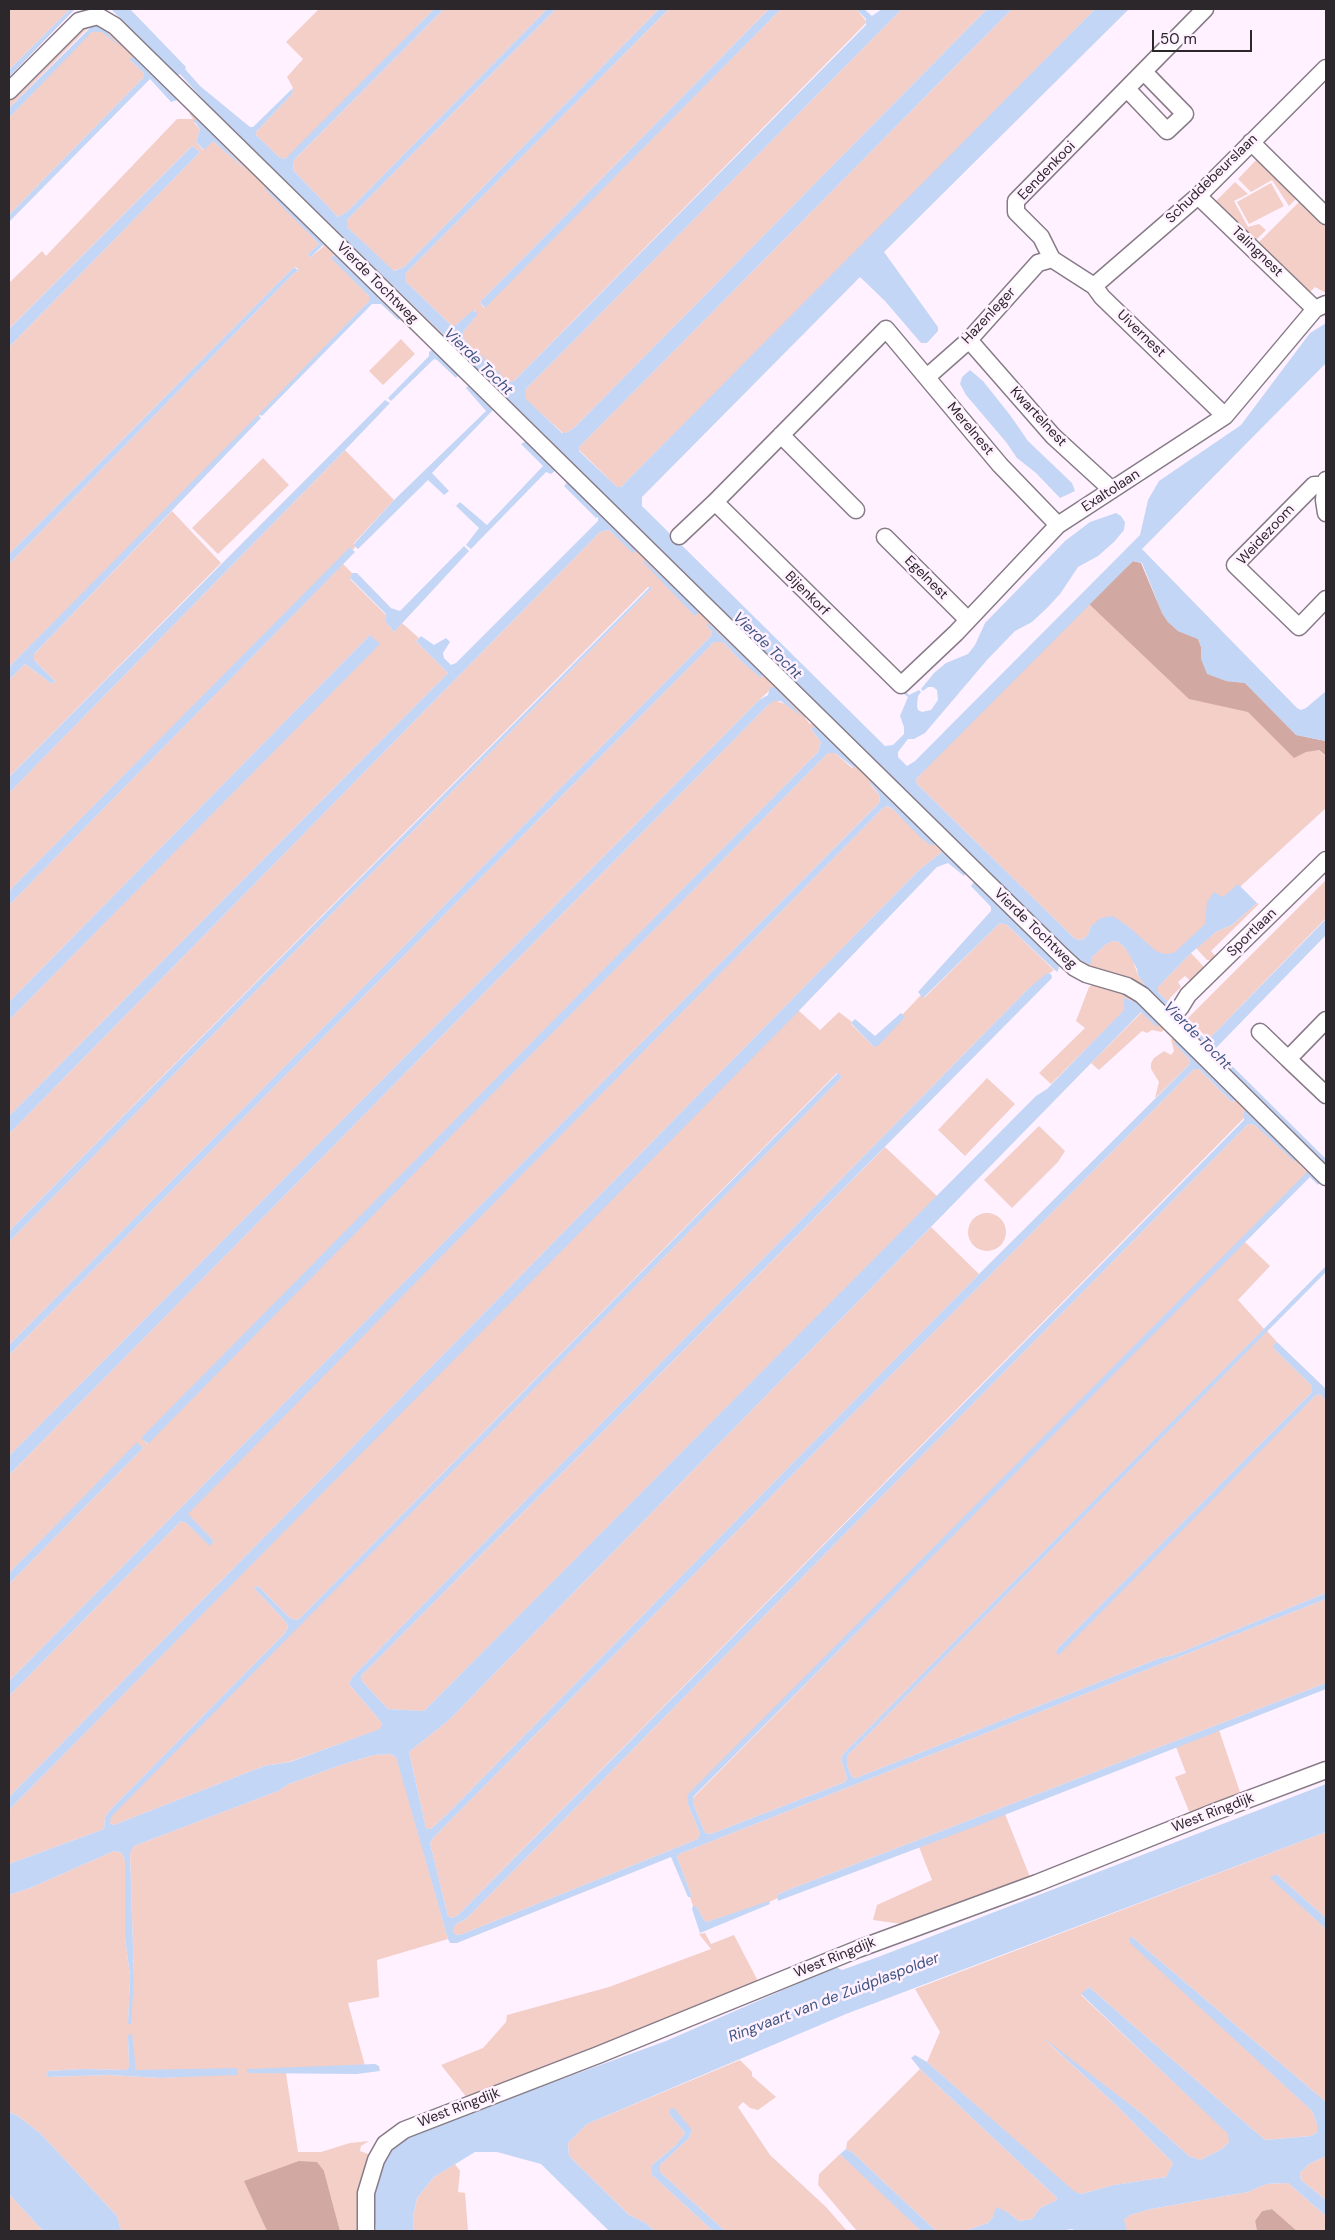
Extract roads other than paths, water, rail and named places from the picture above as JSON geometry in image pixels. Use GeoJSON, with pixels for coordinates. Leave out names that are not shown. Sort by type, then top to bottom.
{"type":"FeatureCollection","features":[{"type":"Feature","properties":{"kind":"street","name":"Eendenkooi"},"geometry":{"type":"LineString","coordinates":[[1052,259],[1041,237],[1016,212],[1016,201],[1205,9]]}},
{"type":"Feature","properties":{"kind":"street","name":"Vierde Tochtweg"},"geometry":{"type":"LineString","coordinates":[[9,91],[79,21],[92,16],[107,20],[115,26],[660,557],[1075,968],[1095,978],[1127,986],[1142,995],[1326,1177]]}},
{"type":"Feature","properties":{"kind":"street","name":"Schuddebeurslaan"},"geometry":{"type":"LineString","coordinates":[[1094,286],[1198,196],[1326,68]]}},
{"type":"Feature","properties":{"kind":"street"},"geometry":{"type":"LineString","coordinates":[[1127,89],[1168,131],[1185,114],[1144,72]]}},
{"type":"Feature","properties":{"kind":"street"},"geometry":{"type":"LineString","coordinates":[[1251,142],[1326,216]]}},
{"type":"Feature","properties":{"kind":"street","name":"Talingnest"},"geometry":{"type":"LineString","coordinates":[[1198,196],[1321,307]]}},
{"type":"Feature","properties":{"kind":"street","name":"Uivernest"},"geometry":{"type":"LineString","coordinates":[[1052,259],[1094,286],[1102,297],[1225,416]]}},
{"type":"Feature","properties":{"kind":"street","name":"Hazenleger"},"geometry":{"type":"LineString","coordinates":[[927,377],[969,340],[1038,263],[1052,259]]}},
{"type":"Feature","properties":{"kind":"street","name":"Exaltolaan"},"geometry":{"type":"LineString","coordinates":[[901,685],[968,620],[1058,525],[1225,416],[1321,307]]}},
{"type":"Feature","properties":{"kind":"street","name":"Merelnest"},"geometry":{"type":"LineString","coordinates":[[781,435],[886,329],[1000,465],[1058,525]]}},
{"type":"Feature","properties":{"kind":"street","name":"Kwartelnest"},"geometry":{"type":"LineString","coordinates":[[969,340],[1053,436],[1112,490]]}},
{"type":"Feature","properties":{"kind":"street"},"geometry":{"type":"LineString","coordinates":[[680,536],[781,435],[856,510]]}},
{"type":"Feature","properties":{"kind":"street","name":"Weidezoom"},"geometry":{"type":"LineString","coordinates":[[1326,513],[1326,483],[1314,485],[1235,565],[1299,627],[1326,600]]}},
{"type":"Feature","properties":{"kind":"street","name":"Bijenkorf"},"geometry":{"type":"LineString","coordinates":[[715,502],[901,685]]}},
{"type":"Feature","properties":{"kind":"street","name":"Egelnest"},"geometry":{"type":"LineString","coordinates":[[885,537],[968,620]]}},
{"type":"Feature","properties":{"kind":"street","name":"Sportlaan"},"geometry":{"type":"LineString","coordinates":[[1180,1008],[1188,995],[1326,860]]}},
{"type":"Feature","properties":{"kind":"street"},"geometry":{"type":"LineString","coordinates":[[1288,1059],[1326,1020]]}},
{"type":"Feature","properties":{"kind":"street"},"geometry":{"type":"LineString","coordinates":[[1260,1032],[1326,1095]]}},
{"type":"Feature","properties":{"kind":"street","name":"West Ringdijk"},"geometry":{"type":"LineString","coordinates":[[366,2231],[365,2204],[369,2179],[376,2160],[385,2144],[416,2124],[598,2055],[900,1932],[1037,1883],[1326,1770]]}},
{"type":"Feature","properties":{"kind":"water"},"geometry":{"type":"Polygon","coordinates":[[[70,9],[74,10],[9,77],[9,70],[70,9]]]}},
{"type":"Feature","properties":{"kind":"water"},"geometry":{"type":"Polygon","coordinates":[[[111,9],[130,9],[186,67],[185,69],[200,86],[250,127],[253,127],[293,88],[292,94],[256,132],[256,135],[279,157],[285,159],[434,9],[444,9],[294,160],[293,170],[338,217],[348,211],[547,9],[556,9],[347,220],[347,227],[394,271],[404,267],[659,9],[669,9],[405,274],[405,281],[451,325],[456,325],[473,310],[478,314],[463,332],[463,338],[492,370],[486,376],[230,127],[227,127],[216,138],[246,170],[213,141],[204,150],[196,142],[200,129],[193,120],[195,119],[209,129],[219,117],[180,74],[177,76],[111,9]]]}},
{"type":"Feature","properties":{"kind":"water"},"geometry":{"type":"Polygon","coordinates":[[[769,9],[781,9],[485,308],[480,302],[769,9]]]}},
{"type":"Feature","properties":{"kind":"water"},"geometry":{"type":"Polygon","coordinates":[[[856,9],[864,9],[872,16],[882,9],[902,9],[525,390],[526,399],[562,433],[566,433],[575,427],[987,9],[1012,9],[579,447],[579,451],[617,487],[621,487],[1095,9],[1129,9],[884,252],[938,327],[938,331],[927,343],[921,343],[885,301],[860,277],[642,497],[642,506],[885,746],[893,745],[904,734],[904,727],[900,716],[908,697],[904,694],[906,692],[909,695],[919,690],[921,692],[918,696],[918,710],[922,712],[931,710],[938,700],[937,690],[933,687],[928,687],[923,691],[921,689],[934,673],[946,663],[968,654],[975,645],[985,623],[1065,541],[1090,522],[1116,513],[1121,516],[1125,522],[1124,530],[1114,542],[1098,556],[1078,567],[1060,594],[1032,622],[1015,631],[987,660],[925,733],[914,739],[908,739],[898,752],[898,757],[907,766],[915,761],[1140,535],[1148,500],[1159,481],[1241,425],[1310,333],[1326,323],[1326,363],[1142,549],[1297,708],[1301,710],[1306,708],[1326,691],[1326,741],[1296,735],[1245,683],[1226,681],[1207,674],[1201,659],[1201,647],[1198,639],[1178,631],[1168,622],[1162,613],[1142,563],[1133,561],[916,781],[1075,939],[1082,940],[1088,935],[1091,926],[1101,918],[1113,916],[1129,927],[1156,951],[1164,954],[1174,953],[1205,924],[1207,902],[1214,892],[1223,897],[1238,884],[1257,903],[1232,925],[1216,932],[1191,953],[1158,987],[1158,992],[1207,1041],[1326,919],[1326,935],[1215,1049],[1326,1159],[1326,1168],[1149,992],[1138,975],[1137,969],[1126,949],[1119,942],[1113,941],[1106,944],[1091,958],[1092,962],[1089,965],[1075,957],[662,553],[491,382],[498,375],[509,382],[514,381],[866,25],[866,19],[856,9]]]}},
{"type":"Feature","properties":{"kind":"water"},"geometry":{"type":"Polygon","coordinates":[[[91,27],[102,27],[120,47],[102,32],[92,32],[9,118],[9,108],[91,27]]]}},
{"type":"Feature","properties":{"kind":"water"},"geometry":{"type":"Polygon","coordinates":[[[131,57],[177,100],[171,102],[150,79],[9,222],[9,215],[144,77],[144,73],[130,60],[131,57]]]}},
{"type":"Feature","properties":{"kind":"water"},"geometry":{"type":"Polygon","coordinates":[[[192,146],[200,152],[9,347],[9,329],[192,146]]]}},
{"type":"Feature","properties":{"kind":"water"},"geometry":{"type":"Polygon","coordinates":[[[267,187],[324,244],[310,258],[308,254],[319,244],[265,189],[267,187]]]}},
{"type":"Feature","properties":{"kind":"water"},"geometry":{"type":"Polygon","coordinates":[[[335,255],[400,319],[398,320],[381,304],[372,304],[262,416],[259,414],[369,301],[369,296],[331,258],[335,255]]]}},
{"type":"Feature","properties":{"kind":"water"},"geometry":{"type":"Polygon","coordinates":[[[294,267],[299,271],[295,272],[9,564],[9,554],[294,267]]]}},
{"type":"Feature","properties":{"kind":"water"},"geometry":{"type":"Polygon","coordinates":[[[432,350],[458,375],[456,378],[434,359],[391,401],[388,398],[429,356],[429,352],[432,350]]]}},
{"type":"Feature","properties":{"kind":"water"},"geometry":{"type":"Polygon","coordinates":[[[970,370],[983,381],[1028,441],[1072,483],[1075,491],[1060,498],[1036,473],[1017,458],[1006,442],[966,395],[960,384],[962,377],[970,370]]]}},
{"type":"Feature","properties":{"kind":"water"},"geometry":{"type":"Polygon","coordinates":[[[468,386],[493,410],[432,473],[449,491],[444,495],[428,480],[358,549],[353,545],[394,500],[486,411],[466,388],[468,386]]]}},
{"type":"Feature","properties":{"kind":"water"},"geometry":{"type":"Polygon","coordinates":[[[385,400],[390,403],[9,793],[9,777],[385,400]]]}},
{"type":"Feature","properties":{"kind":"water"},"geometry":{"type":"Polygon","coordinates":[[[258,415],[261,418],[34,654],[34,660],[55,681],[52,684],[25,664],[9,680],[9,667],[258,415]]]}},
{"type":"Feature","properties":{"kind":"water"},"geometry":{"type":"Polygon","coordinates":[[[526,441],[556,470],[551,474],[546,472],[471,549],[466,545],[479,528],[456,506],[460,502],[487,525],[543,466],[521,444],[526,441]]]}},
{"type":"Feature","properties":{"kind":"water"},"geometry":{"type":"Polygon","coordinates":[[[568,482],[636,550],[635,552],[633,553],[609,530],[600,532],[9,1134],[9,1116],[448,673],[416,641],[421,636],[434,645],[446,638],[450,642],[443,653],[444,658],[451,665],[456,663],[598,521],[598,517],[596,518],[564,486],[568,482]]]}},
{"type":"Feature","properties":{"kind":"water"},"geometry":{"type":"Polygon","coordinates":[[[464,546],[469,551],[394,632],[385,621],[386,614],[350,578],[352,573],[357,573],[391,608],[400,611],[464,546]]]}},
{"type":"Feature","properties":{"kind":"water"},"geometry":{"type":"Polygon","coordinates":[[[350,547],[355,552],[9,905],[9,891],[350,547]]]}},
{"type":"Feature","properties":{"kind":"water"},"geometry":{"type":"Polygon","coordinates":[[[644,560],[699,611],[697,615],[694,615],[644,563],[644,560]]]}},
{"type":"Feature","properties":{"kind":"water"},"geometry":{"type":"Polygon","coordinates":[[[651,586],[652,588],[9,1242],[9,1231],[651,586]]]}},
{"type":"Feature","properties":{"kind":"water"},"geometry":{"type":"Polygon","coordinates":[[[708,623],[763,675],[761,678],[723,642],[714,642],[9,1355],[9,1345],[711,636],[712,632],[707,626],[708,623]]]}},
{"type":"Feature","properties":{"kind":"water"},"geometry":{"type":"Polygon","coordinates":[[[370,635],[380,644],[9,1020],[9,1002],[370,635]]]}},
{"type":"Feature","properties":{"kind":"water"},"geometry":{"type":"Polygon","coordinates":[[[770,687],[776,688],[803,717],[781,701],[774,701],[768,705],[9,1475],[9,1456],[759,700],[768,695],[770,687]]]}},
{"type":"Feature","properties":{"kind":"water"},"geometry":{"type":"Polygon","coordinates":[[[815,726],[855,765],[854,768],[835,753],[828,753],[148,1444],[141,1438],[818,752],[821,742],[811,729],[815,726]]]}},
{"type":"Feature","properties":{"kind":"water"},"geometry":{"type":"Polygon","coordinates":[[[869,781],[872,781],[933,841],[934,845],[932,846],[921,838],[893,809],[887,806],[883,808],[188,1514],[214,1541],[210,1546],[186,1523],[181,1521],[9,1696],[9,1681],[879,803],[880,796],[869,781]]]}},
{"type":"Feature","properties":{"kind":"water"},"geometry":{"type":"Polygon","coordinates":[[[942,852],[945,852],[964,869],[966,873],[964,876],[948,863],[937,867],[790,1020],[9,1810],[9,1797],[918,871],[942,852]]]}},
{"type":"Feature","properties":{"kind":"water"},"geometry":{"type":"Polygon","coordinates":[[[974,882],[1058,963],[1059,968],[1057,972],[1007,925],[1000,923],[923,998],[918,992],[991,911],[991,907],[971,886],[974,882]]]}},
{"type":"Feature","properties":{"kind":"water"},"geometry":{"type":"Polygon","coordinates":[[[1047,973],[1051,974],[1052,978],[361,1676],[361,1680],[388,1709],[424,1711],[1036,1096],[1047,1089],[1124,1010],[1124,998],[1139,1003],[1156,1019],[1159,1024],[1157,1027],[1141,1012],[449,1720],[409,1752],[426,1828],[431,1829],[449,1812],[979,1274],[1190,1064],[1190,1060],[1174,1043],[1176,1041],[1235,1099],[1232,1102],[1199,1069],[1194,1069],[433,1838],[430,1843],[448,1916],[452,1918],[457,1916],[1244,1120],[1244,1111],[1247,1110],[1297,1160],[1294,1161],[1255,1125],[1248,1124],[466,1919],[456,1924],[453,1929],[454,1934],[460,1935],[698,1839],[700,1833],[687,1802],[688,1794],[1308,1171],[1320,1182],[1318,1185],[1310,1177],[693,1797],[693,1803],[705,1833],[711,1834],[845,1782],[847,1778],[841,1759],[843,1754],[1326,1266],[1326,1272],[847,1756],[847,1766],[852,1777],[856,1778],[1160,1658],[1174,1655],[1326,1593],[1326,1599],[679,1854],[677,1857],[692,1897],[688,1897],[671,1857],[457,1943],[450,1943],[448,1939],[396,1757],[390,1754],[374,1755],[338,1766],[134,1846],[130,1853],[134,1979],[131,2024],[128,2024],[130,1976],[125,1937],[125,1861],[122,1853],[114,1851],[30,1888],[9,1895],[9,1864],[104,1829],[105,1817],[110,1810],[285,1633],[288,1627],[286,1622],[254,1588],[258,1586],[289,1617],[294,1620],[299,1619],[838,1073],[842,1077],[111,1817],[110,1823],[114,1825],[264,1766],[290,1762],[380,1729],[382,1723],[349,1684],[352,1677],[1028,989],[1047,973]]]}},
{"type":"Feature","properties":{"kind":"water"},"geometry":{"type":"Polygon","coordinates":[[[901,1013],[905,1017],[879,1045],[874,1047],[851,1023],[855,1019],[875,1036],[901,1013]]]}},
{"type":"Feature","properties":{"kind":"water"},"geometry":{"type":"Polygon","coordinates":[[[1277,1342],[1326,1389],[1326,1400],[1320,1394],[1315,1396],[1059,1655],[1056,1652],[1058,1648],[1312,1392],[1312,1386],[1273,1348],[1273,1345],[1277,1342]]]}},
{"type":"Feature","properties":{"kind":"water"},"geometry":{"type":"Polygon","coordinates":[[[137,1442],[143,1448],[9,1584],[9,1573],[137,1442]]]}},
{"type":"Feature","properties":{"kind":"water"},"geometry":{"type":"Polygon","coordinates":[[[1326,1683],[1326,1689],[979,1825],[778,1901],[777,1895],[788,1890],[1326,1683]]]}},
{"type":"Feature","properties":{"kind":"water","name":"Ringvaart van de Zuidplaspolder"},"geometry":{"type":"Polygon","coordinates":[[[1326,1784],[1326,1832],[846,2014],[587,2124],[568,2143],[569,2156],[629,2215],[644,2222],[655,2231],[609,2231],[541,2164],[497,2152],[475,2152],[434,2177],[417,2198],[413,2217],[414,2231],[376,2231],[373,2200],[377,2177],[387,2155],[400,2141],[419,2131],[666,2041],[836,1967],[842,1970],[878,1957],[1326,1784]]]}},
{"type":"Feature","properties":{"kind":"water"},"geometry":{"type":"Polygon","coordinates":[[[1276,1874],[1326,1918],[1326,1929],[1270,1878],[1276,1874]]]}},
{"type":"Feature","properties":{"kind":"water"},"geometry":{"type":"Polygon","coordinates":[[[769,1901],[770,1904],[700,1933],[692,1909],[693,1906],[696,1906],[707,1922],[769,1901]]]}},
{"type":"Feature","properties":{"kind":"water"},"geometry":{"type":"Polygon","coordinates":[[[1132,1937],[1326,2102],[1326,2156],[1309,2164],[1300,2173],[1301,2180],[1326,2200],[1326,2216],[1288,2183],[1266,2184],[1248,2192],[1151,2209],[1130,2215],[1124,2220],[1127,2231],[1076,2231],[1072,2229],[1060,2231],[965,2231],[988,2223],[993,2217],[996,2207],[1019,2221],[1032,2219],[1040,2208],[1057,2200],[920,2069],[911,2058],[915,2055],[927,2062],[1074,2191],[1081,2194],[1114,2185],[1166,2177],[1173,2163],[1117,2106],[1041,2036],[1141,2113],[1189,2156],[1200,2160],[1222,2149],[1229,2142],[1228,2134],[1081,1994],[1089,1987],[1265,2140],[1311,2136],[1317,2132],[1317,2124],[1312,2111],[1130,1943],[1129,1938],[1132,1937]]]}},
{"type":"Feature","properties":{"kind":"water"},"geometry":{"type":"Polygon","coordinates":[[[132,2033],[136,2070],[237,2068],[238,2075],[160,2078],[109,2075],[48,2077],[46,2075],[48,2071],[82,2069],[126,2070],[129,2067],[128,2036],[132,2033]]]}},
{"type":"Feature","properties":{"kind":"water"},"geometry":{"type":"Polygon","coordinates":[[[375,2064],[379,2066],[380,2071],[357,2074],[247,2073],[247,2069],[375,2064]]]}},
{"type":"Feature","properties":{"kind":"water"},"geometry":{"type":"Polygon","coordinates":[[[674,2108],[692,2130],[689,2138],[660,2165],[660,2172],[725,2231],[713,2231],[652,2175],[652,2165],[675,2146],[685,2133],[669,2114],[670,2109],[674,2108]]]}},
{"type":"Feature","properties":{"kind":"water"},"geometry":{"type":"Polygon","coordinates":[[[9,2112],[18,2116],[41,2134],[117,2216],[121,2231],[43,2231],[9,2194],[9,2112]]]}},
{"type":"Feature","properties":{"kind":"water"},"geometry":{"type":"Polygon","coordinates":[[[846,2149],[852,2152],[936,2231],[921,2231],[840,2154],[846,2149]]]}},
{"type":"Feature","properties":{"kind":"waterway","name":"Vierde Tocht"},"geometry":{"type":"LineString","coordinates":[[476,360],[507,391]]}}]}
